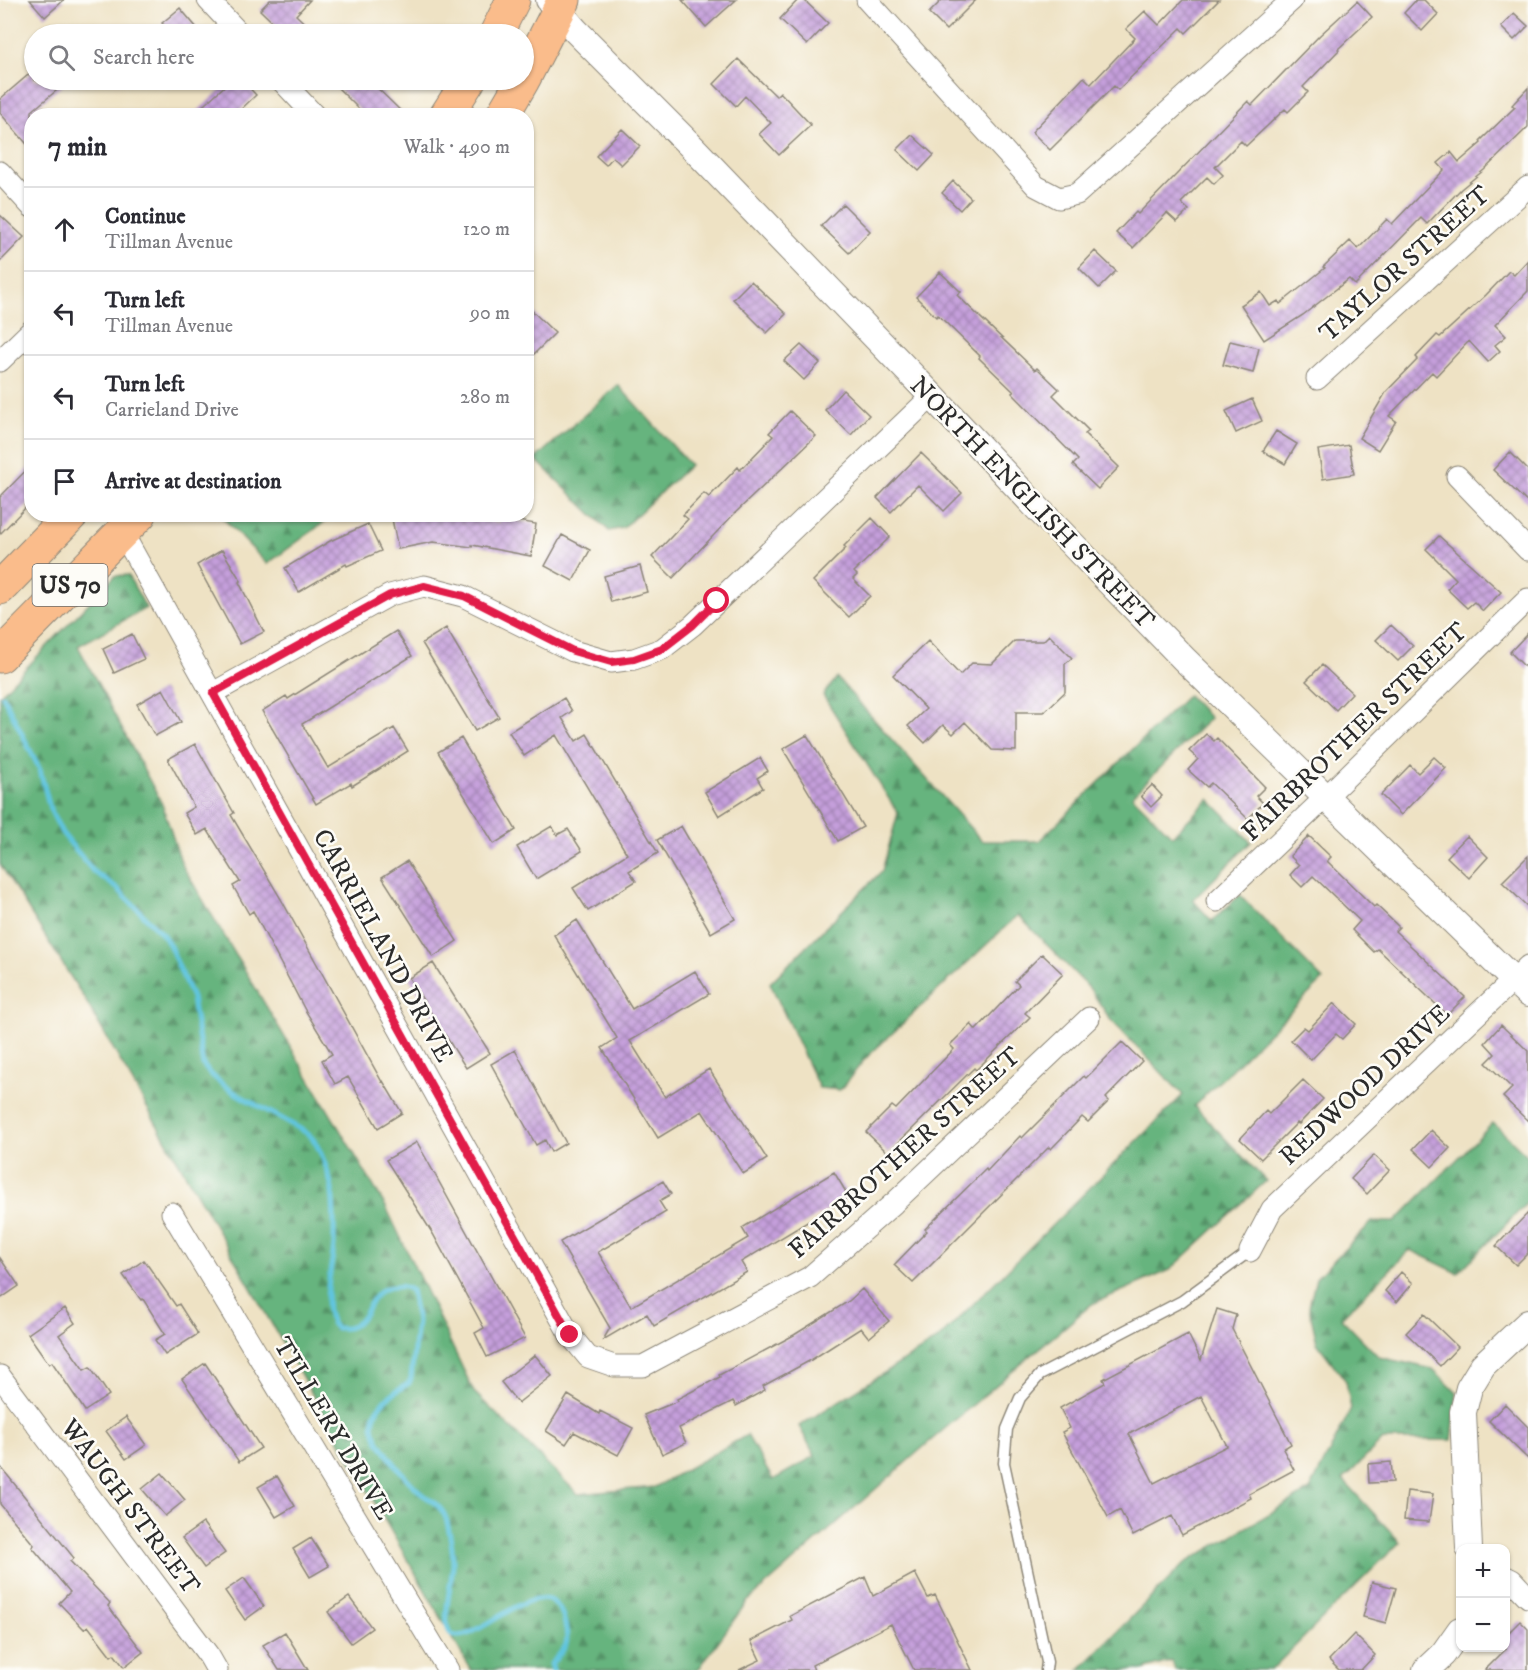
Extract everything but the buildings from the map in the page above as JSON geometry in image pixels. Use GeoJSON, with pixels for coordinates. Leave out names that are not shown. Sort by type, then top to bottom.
{"type":"FeatureCollection","features":[{"type":"Feature","properties":{"kind":"highway"},"geometry":{"type":"LineString","coordinates":[[501,24],[513,0]]}},
{"type":"Feature","properties":{"kind":"highway"},"geometry":{"type":"LineString","coordinates":[[534,55],[557,4]]}},
{"type":"Feature","properties":{"kind":"highway"},"geometry":{"type":"LineString","coordinates":[[451,108],[463,90]]}},
{"type":"Feature","properties":{"kind":"highway"},"geometry":{"type":"LineString","coordinates":[[507,108],[517,90]]}},
{"type":"Feature","properties":{"kind":"highway","name":"US 70"},"geometry":{"type":"LineString","coordinates":[[0,588],[64,522]]}},
{"type":"Feature","properties":{"kind":"highway","name":"US 70"},"geometry":{"type":"LineString","coordinates":[[0,656],[131,523]]}},
{"type":"Feature","properties":{"kind":"street"},"geometry":{"type":"LineString","coordinates":[[208,0],[231,24]]}},
{"type":"Feature","properties":{"kind":"street"},"geometry":{"type":"LineString","coordinates":[[867,0],[1036,186],[1059,198],[1077,194],[1292,0]]}},
{"type":"Feature","properties":{"kind":"street","name":"NORTH ENGLISH STREET"},"geometry":{"type":"LineString","coordinates":[[557,4],[1176,651],[1326,797],[1523,980]]}},
{"type":"Feature","properties":{"kind":"street"},"geometry":{"type":"LineString","coordinates":[[290,90],[307,108]]}},
{"type":"Feature","properties":{"kind":"street"},"geometry":{"type":"LineString","coordinates":[[0,172],[24,198]]}},
{"type":"Feature","properties":{"kind":"street","name":"TAYLOR STREET"},"geometry":{"type":"LineString","coordinates":[[1317,379],[1528,187]]}},
{"type":"Feature","properties":{"kind":"street"},"geometry":{"type":"LineString","coordinates":[[0,361],[24,338]]}},
{"type":"Feature","properties":{"kind":"street"},"geometry":{"type":"LineString","coordinates":[[213,693],[390,595],[424,586],[464,596],[573,651],[611,662],[634,659],[662,649],[693,625],[932,396]]}},
{"type":"Feature","properties":{"kind":"street"},"geometry":{"type":"LineString","coordinates":[[1457,476],[1528,550]]}},
{"type":"Feature","properties":{"kind":"street","name":"CARRIELAND DRIVE"},"geometry":{"type":"LineString","coordinates":[[131,523],[213,693],[570,1335],[588,1357],[614,1366]]}},
{"type":"Feature","properties":{"kind":"street","name":"FAIRBROTHER STREET"},"geometry":{"type":"LineString","coordinates":[[1217,901],[1528,599]]}},
{"type":"Feature","properties":{"kind":"street","name":"REDWOOD DRIVE"},"geometry":{"type":"LineString","coordinates":[[1250,1251],[1272,1209],[1523,980]]}},
{"type":"Feature","properties":{"kind":"street","name":"FAIRBROTHER STREET"},"geometry":{"type":"LineString","coordinates":[[614,1366],[643,1366],[810,1277],[894,1203],[1089,1018]]}},
{"type":"Feature","properties":{"kind":"street","name":"TILLERY DRIVE"},"geometry":{"type":"LineString","coordinates":[[172,1213],[448,1670]]}},
{"type":"Feature","properties":{"kind":"street"},"geometry":{"type":"LineString","coordinates":[[1469,1544],[1463,1412],[1470,1388],[1484,1365],[1528,1323]]}},
{"type":"Feature","properties":{"kind":"street","name":"WAUGH STREET"},"geometry":{"type":"LineString","coordinates":[[0,1376],[209,1656],[217,1670]]}},
{"type":"Feature","properties":{"kind":"street"},"geometry":{"type":"LineString","coordinates":[[1510,1579],[1528,1597]]}},
{"type":"Feature","properties":{"kind":"street"},"geometry":{"type":"LineString","coordinates":[[1426,1670],[1443,1654],[1456,1637]]}},
{"type":"Feature","properties":{"kind":"lane"},"geometry":{"type":"LineString","coordinates":[[1046,1670],[1047,1662],[1004,1463],[1007,1429],[1020,1398],[1040,1375],[1182,1301],[1250,1251]]}},
{"type":"Feature","properties":{"kind":"green space"},"geometry":{"type":"Polygon","coordinates":[[[618,385],[690,465],[623,528],[609,531],[535,459],[618,385]]]}},
{"type":"Feature","properties":{"kind":"green space"},"geometry":{"type":"Polygon","coordinates":[[[227,522],[324,522],[267,564],[227,522]]]}},
{"type":"Feature","properties":{"kind":"green space"},"geometry":{"type":"Polygon","coordinates":[[[128,575],[146,608],[78,646],[162,804],[182,865],[386,1207],[474,1392],[578,1494],[655,1487],[747,1435],[773,1480],[815,1456],[799,1426],[937,1340],[1183,1095],[1110,1019],[1090,989],[1018,915],[865,1059],[840,1090],[819,1088],[770,983],[882,871],[898,813],[823,695],[837,678],[982,841],[1039,841],[1188,695],[1210,718],[1132,796],[1172,836],[1209,799],[1251,842],[1193,900],[1212,921],[1240,895],[1323,980],[1194,1106],[1266,1181],[1170,1270],[1092,1304],[928,1443],[746,1603],[698,1670],[471,1670],[84,998],[0,864],[0,695],[115,576],[128,575]]]}},
{"type":"Feature","properties":{"kind":"green space"},"geometry":{"type":"Polygon","coordinates":[[[1493,1123],[1528,1156],[1528,1202],[1458,1273],[1410,1250],[1341,1318],[1379,1357],[1433,1369],[1457,1393],[1452,1440],[1383,1440],[1343,1480],[1400,1542],[1271,1670],[1175,1670],[1172,1661],[1142,1670],[1079,1670],[1185,1563],[1310,1490],[1351,1409],[1346,1381],[1317,1343],[1309,1307],[1316,1278],[1372,1222],[1395,1222],[1493,1123]]]}},
{"type":"Feature","properties":{"kind":"waterway"},"geometry":{"type":"LineString","coordinates":[[3,696],[40,770],[50,809],[62,833],[93,871],[117,888],[163,935],[170,946],[192,998],[203,1065],[219,1082],[306,1133],[317,1146],[332,1188],[334,1244],[327,1300],[328,1311],[336,1328],[349,1328],[357,1323],[378,1293],[385,1289],[400,1286],[411,1290],[417,1321],[411,1378],[409,1383],[380,1405],[376,1411],[373,1426],[379,1442],[392,1461],[420,1492],[440,1508],[445,1517],[453,1563],[447,1611],[448,1629],[451,1634],[462,1636],[528,1601],[544,1599],[557,1605],[565,1624],[567,1637],[565,1646],[551,1664],[553,1670]]}},
{"type":"Feature","properties":{"kind":"route"},"geometry":{"type":"LineString","coordinates":[[570,1335],[213,693],[390,595],[424,586],[464,596],[573,651],[611,662],[634,659],[662,649],[693,625],[717,601]]}}]}
